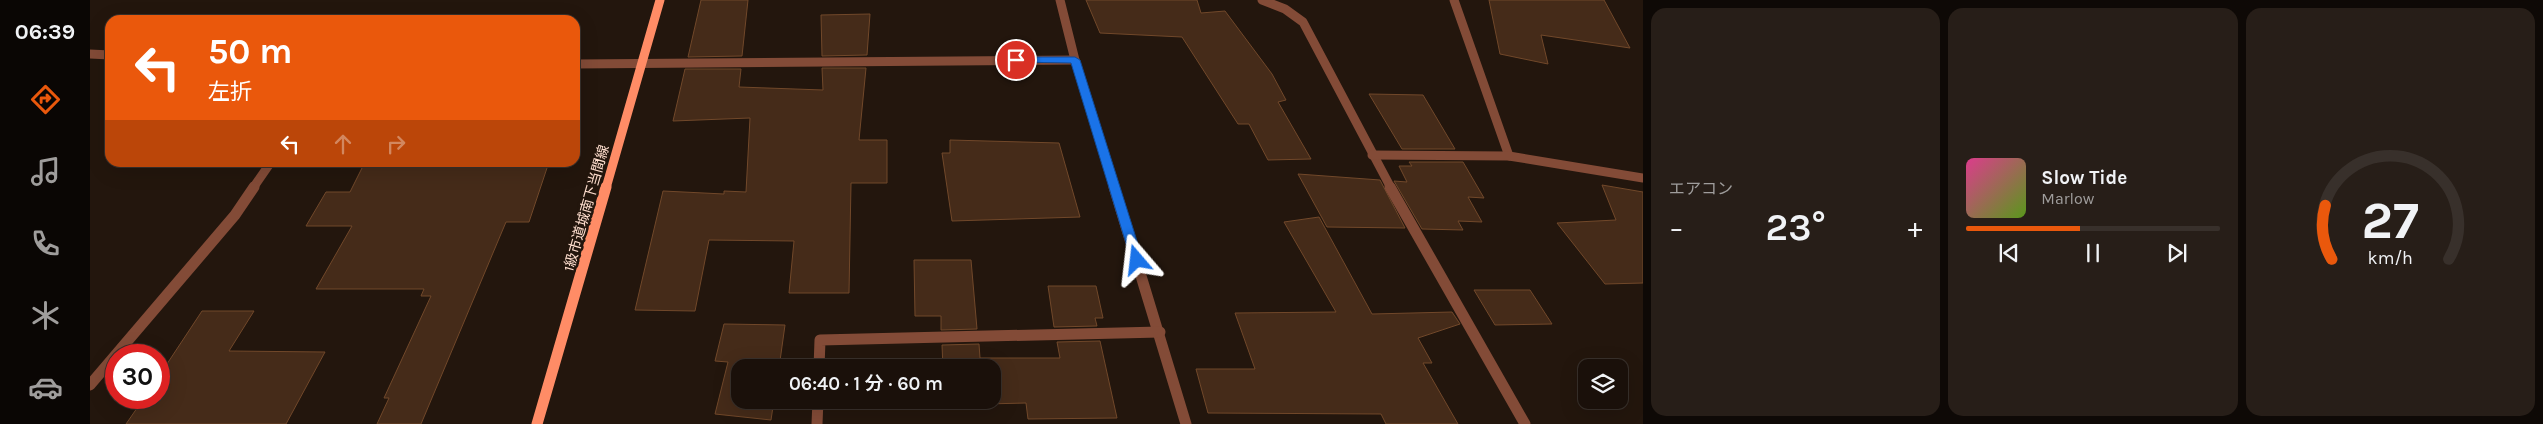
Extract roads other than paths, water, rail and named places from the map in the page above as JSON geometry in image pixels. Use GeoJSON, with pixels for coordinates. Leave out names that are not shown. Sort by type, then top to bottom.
{"type":"FeatureCollection","features":[{"type":"Feature","properties":{"kind":"street","name":"1級市道城南下当間線"},"geometry":{"type":"LineString","coordinates":[[537,424],[660,0]]}},
{"type":"Feature","properties":{"kind":"street"},"geometry":{"type":"LineString","coordinates":[[1060,0],[1075,60],[1160,332],[1186,424]]}},
{"type":"Feature","properties":{"kind":"street"},"geometry":{"type":"LineString","coordinates":[[1262,0],[1285,10],[1303,22],[1372,155],[1525,424]]}},
{"type":"Feature","properties":{"kind":"street"},"geometry":{"type":"LineString","coordinates":[[1454,0],[1508,156]]}},
{"type":"Feature","properties":{"kind":"street"},"geometry":{"type":"LineString","coordinates":[[90,54],[105,55]]}},
{"type":"Feature","properties":{"kind":"street"},"geometry":{"type":"LineString","coordinates":[[580,64],[1075,60]]}},
{"type":"Feature","properties":{"kind":"street"},"geometry":{"type":"LineString","coordinates":[[1372,155],[1508,156],[1643,178]]}},
{"type":"Feature","properties":{"kind":"street"},"geometry":{"type":"LineString","coordinates":[[90,386],[235,215],[268,167]]}},
{"type":"Feature","properties":{"kind":"street"},"geometry":{"type":"LineString","coordinates":[[819,359],[820,340],[1160,332]]}},
{"type":"Feature","properties":{"kind":"street"},"geometry":{"type":"LineString","coordinates":[[817,424],[818,409]]}}]}
